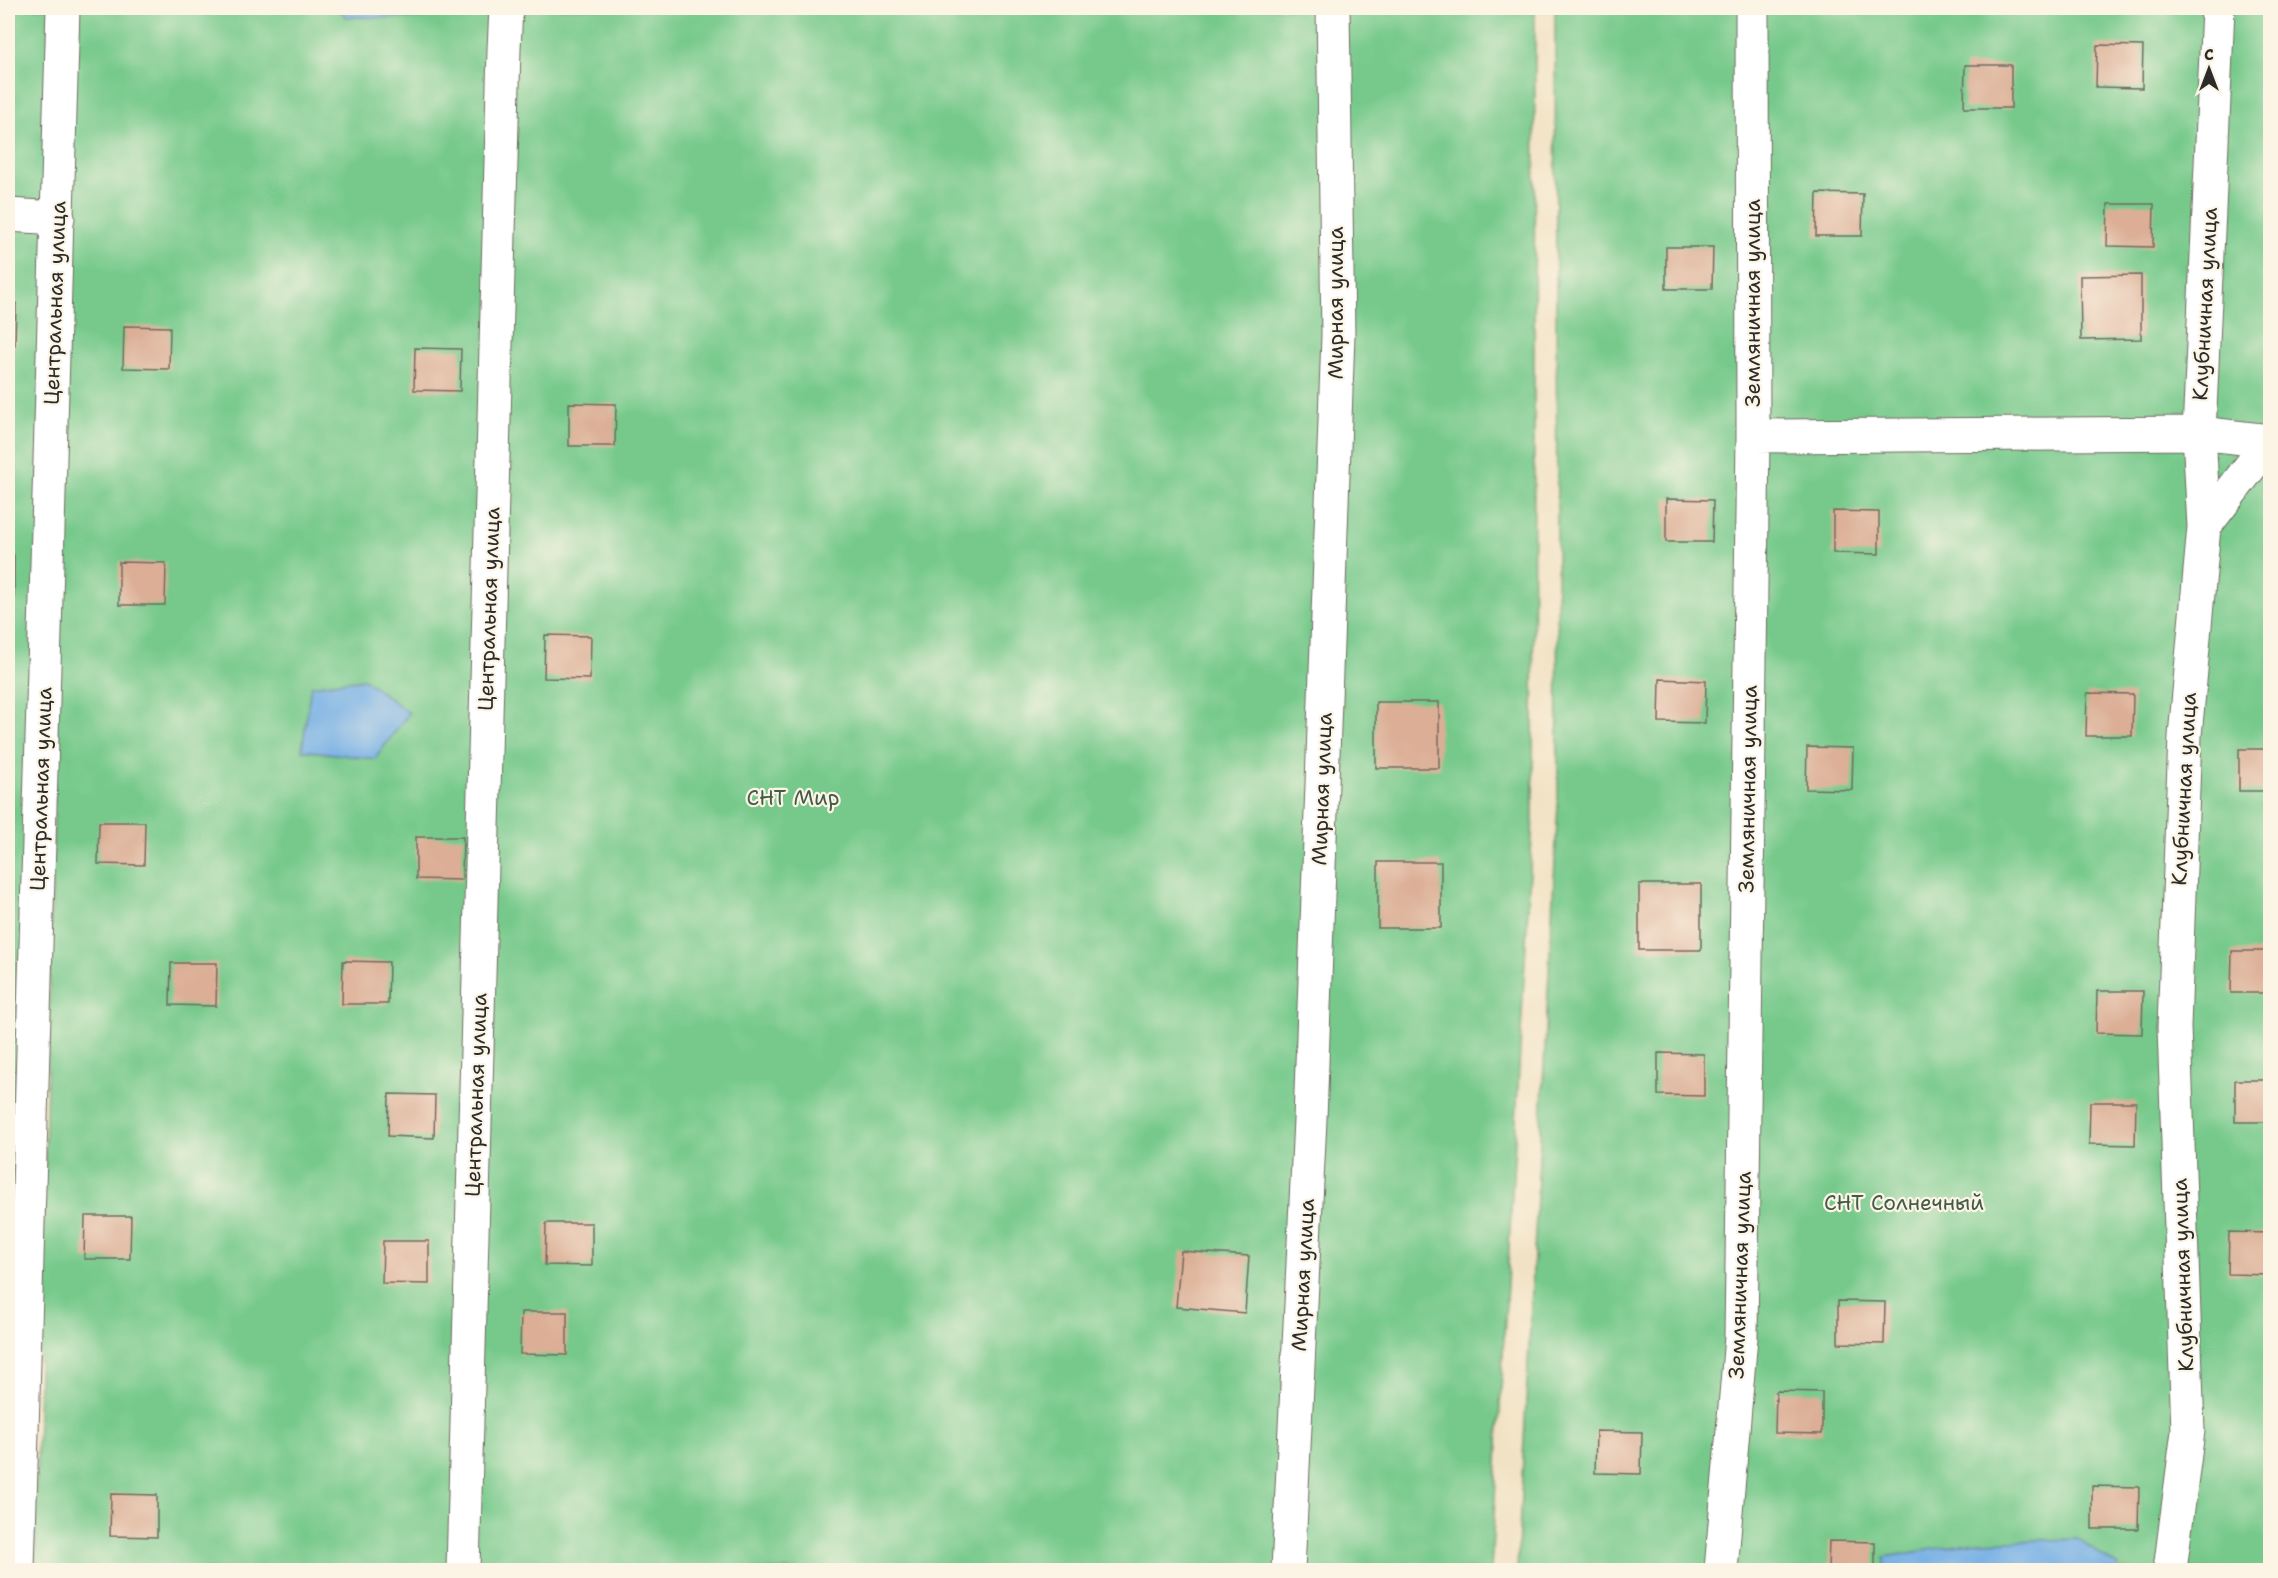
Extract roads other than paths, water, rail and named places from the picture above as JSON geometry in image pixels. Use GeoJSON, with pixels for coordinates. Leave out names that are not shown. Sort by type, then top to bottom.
{"type":"FeatureCollection","features":[{"type":"Feature","properties":{"kind":"street","name":"Центральная улица"},"geometry":{"type":"LineString","coordinates":[[18,1570],[63,8]]}},
{"type":"Feature","properties":{"kind":"street","name":"Центральная улица"},"geometry":{"type":"LineString","coordinates":[[463,1570],[506,8]]}},
{"type":"Feature","properties":{"kind":"street","name":"Мирная улица"},"geometry":{"type":"LineString","coordinates":[[1288,1570],[1310,1120],[1338,335],[1334,8]]}},
{"type":"Feature","properties":{"kind":"street","name":"Земляничная улица"},"geometry":{"type":"LineString","coordinates":[[1721,1570],[1741,1337],[1753,436],[1752,8]]}},
{"type":"Feature","properties":{"kind":"street","name":"Клубничная улица"},"geometry":{"type":"LineString","coordinates":[[2170,1570],[2188,1431],[2174,1027],[2185,736],[2204,526],[2199,433],[2218,8]]}},
{"type":"Feature","properties":{"kind":"street"},"geometry":{"type":"LineString","coordinates":[[8,215],[58,218]]}},
{"type":"Feature","properties":{"kind":"street"},"geometry":{"type":"LineString","coordinates":[[1753,436],[2199,433],[2270,441]]}},
{"type":"Feature","properties":{"kind":"street"},"geometry":{"type":"LineString","coordinates":[[2204,526],[2270,441]]}},
{"type":"Feature","properties":{"kind":"water"},"geometry":{"type":"Polygon","coordinates":[[[337,8],[432,8],[424,18],[347,17],[337,8]]]}},
{"type":"Feature","properties":{"kind":"water"},"geometry":{"type":"Polygon","coordinates":[[[364,679],[409,713],[375,759],[302,750],[311,686],[364,679]]]}},
{"type":"Feature","properties":{"kind":"water"},"geometry":{"type":"Polygon","coordinates":[[[2077,1539],[2118,1567],[2119,1570],[1885,1570],[1885,1557],[1976,1542],[2077,1539]]]}},
{"type":"Feature","properties":{"kind":"park label","name":"СНТ Мир"},"geometry":{"type":"Point","coordinates":[793,798]}},
{"type":"Feature","properties":{"kind":"park label","name":"СНТ Солнечный"},"geometry":{"type":"Point","coordinates":[1904,1203]}}]}
